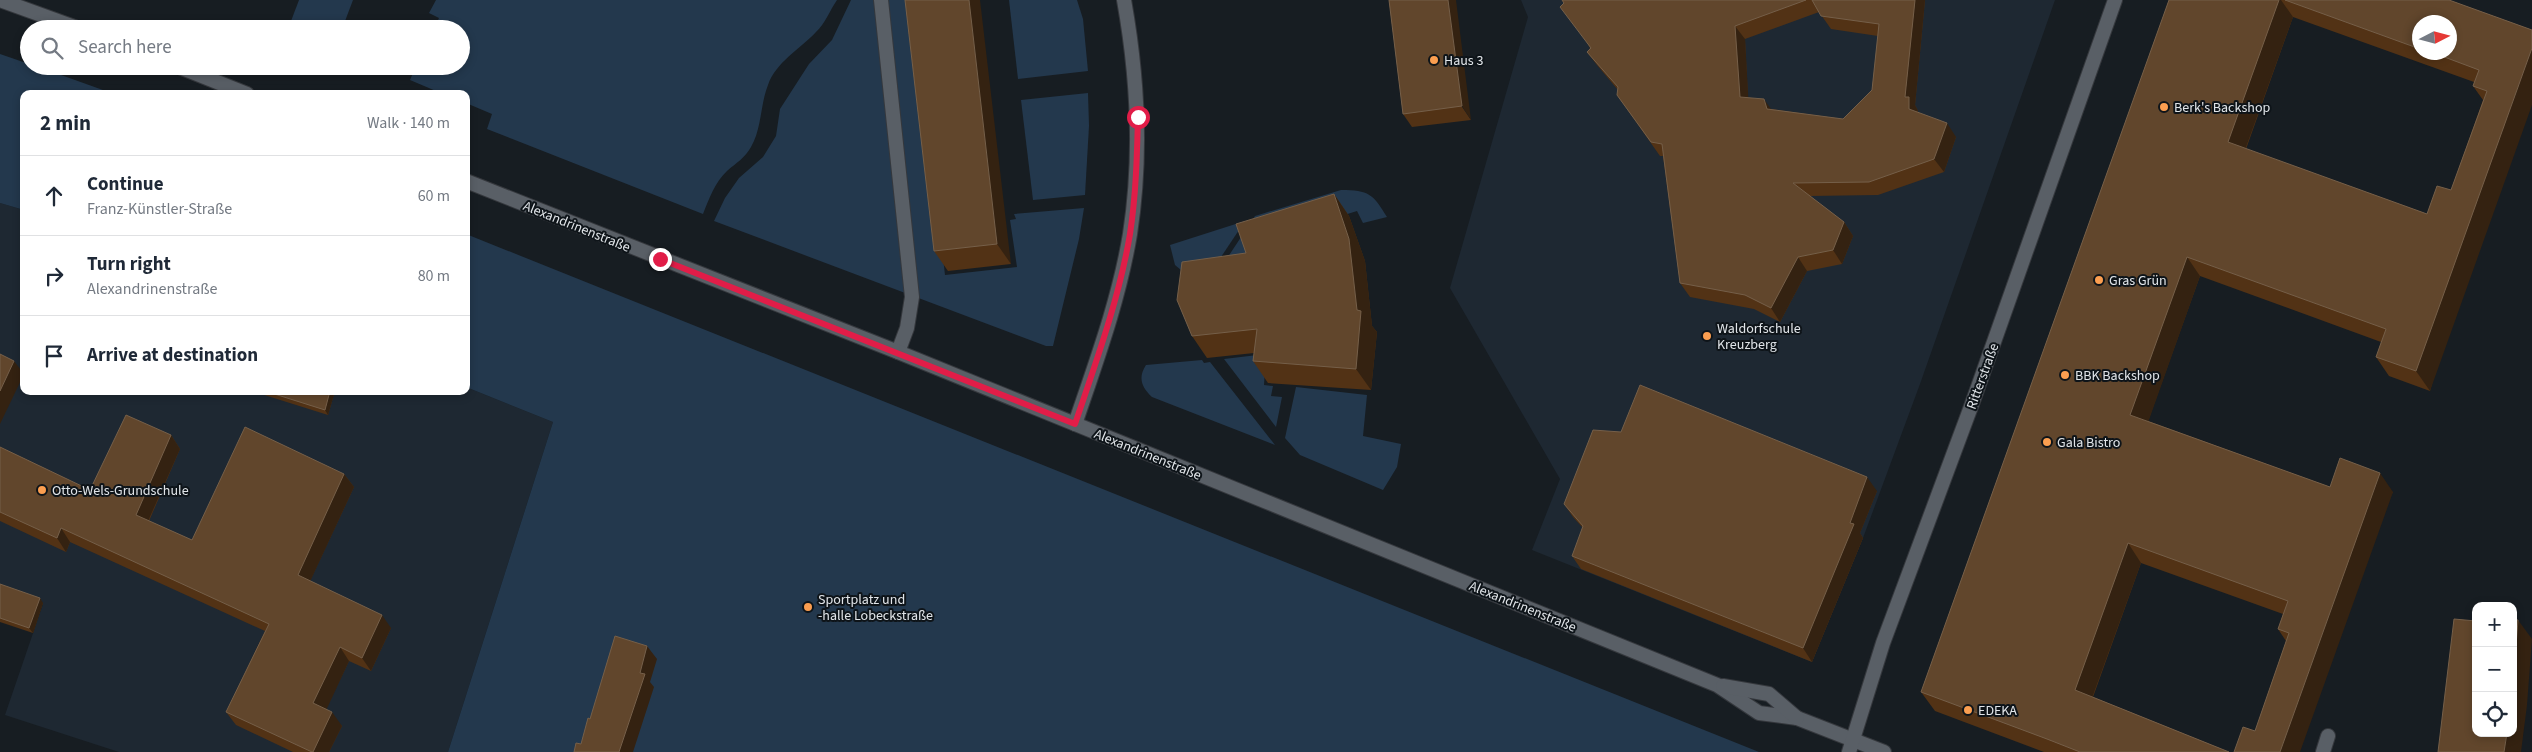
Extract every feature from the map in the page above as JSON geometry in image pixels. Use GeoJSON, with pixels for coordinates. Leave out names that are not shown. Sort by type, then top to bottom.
{"type":"FeatureCollection","features":[{"type":"Feature","properties":{"kind":"street"},"geometry":{"type":"LineString","coordinates":[[0,0],[55,20]]}},
{"type":"Feature","properties":{"kind":"street"},"geometry":{"type":"LineString","coordinates":[[881,0],[912,297],[907,328],[898,352]]}},
{"type":"Feature","properties":{"kind":"street"},"geometry":{"type":"LineString","coordinates":[[1075,424],[1103,342],[1123,269],[1135,193],[1138,117],[1124,0]]}},
{"type":"Feature","properties":{"kind":"street","name":"Ritterstraße"},"geometry":{"type":"LineString","coordinates":[[1851,746],[1883,643],[1975,394],[2115,0]]}},
{"type":"Feature","properties":{"kind":"street"},"geometry":{"type":"LineString","coordinates":[[199,75],[238,90]]}},
{"type":"Feature","properties":{"kind":"street","name":"Alexandrinenstraße"},"geometry":{"type":"LineString","coordinates":[[470,183],[898,352],[1717,686],[1759,713],[1796,718]]}},
{"type":"Feature","properties":{"kind":"street","name":"Alexandrinenstraße"},"geometry":{"type":"LineString","coordinates":[[1717,686],[1769,694],[1796,718],[1851,746],[1884,752]]}},
{"type":"Feature","properties":{"kind":"street"},"geometry":{"type":"LineString","coordinates":[[2323,752],[2328,736]]}},
{"type":"Feature","properties":{"kind":"shaded area"},"geometry":{"type":"Polygon","coordinates":[[[299,0],[353,0],[345,20],[291,20],[299,0]]]}},
{"type":"Feature","properties":{"kind":"shaded area"},"geometry":{"type":"Polygon","coordinates":[[[436,0],[837,0],[819,29],[777,69],[765,93],[755,140],[749,151],[719,180],[703,214],[487,129],[492,114],[470,105],[470,90],[434,90],[410,80],[412,75],[470,75],[470,20],[438,20],[439,18],[429,13],[436,0]]]}},
{"type":"Feature","properties":{"kind":"shaded area"},"geometry":{"type":"Polygon","coordinates":[[[851,0],[914,0],[945,275],[1017,267],[1010,220],[1016,219],[1014,214],[1084,208],[1079,239],[1053,346],[1046,346],[714,221],[725,198],[739,178],[763,157],[776,136],[780,109],[809,64],[832,40],[851,0]]]}},
{"type":"Feature","properties":{"kind":"shaded area"},"geometry":{"type":"Polygon","coordinates":[[[1009,0],[1077,0],[1083,19],[1088,71],[1018,79],[1009,0]]]}},
{"type":"Feature","properties":{"kind":"shaded area","name":"Waldorfschule Kreuzberg"},"geometry":{"type":"Polygon","coordinates":[[[1521,0],[2055,0],[1920,384],[1863,538],[1812,662],[1532,550],[1560,479],[1450,288],[1528,17],[1521,0]]]}},
{"type":"Feature","properties":{"kind":"shaded area"},"geometry":{"type":"Polygon","coordinates":[[[0,54],[20,61],[20,75],[61,75],[103,90],[20,90],[20,209],[0,203],[0,54]]]}},
{"type":"Feature","properties":{"kind":"shaded area"},"geometry":{"type":"Polygon","coordinates":[[[1088,93],[1089,126],[1085,195],[1033,200],[1021,100],[1088,93]]]}},
{"type":"Feature","properties":{"kind":"shaded area"},"geometry":{"type":"Polygon","coordinates":[[[1341,190],[1364,192],[1374,198],[1387,217],[1363,223],[1357,211],[1248,245],[1256,270],[1216,275],[1255,216],[1341,190]]]}},
{"type":"Feature","properties":{"kind":"shaded area"},"geometry":{"type":"Polygon","coordinates":[[[0,203],[20,209],[20,395],[470,395],[470,389],[553,422],[448,752],[119,752],[5,715],[43,604],[0,588],[0,203]]]}},
{"type":"Feature","properties":{"kind":"shaded area"},"geometry":{"type":"Polygon","coordinates":[[[1245,221],[1207,278],[1193,280],[1175,265],[1170,245],[1245,221]]]}},
{"type":"Feature","properties":{"kind":"shaded area"},"geometry":{"type":"Polygon","coordinates":[[[470,236],[1759,752],[448,752],[553,422],[470,389],[470,236]]]}},
{"type":"Feature","properties":{"kind":"shaded area"},"geometry":{"type":"Polygon","coordinates":[[[1266,354],[1264,385],[1273,386],[1271,396],[1282,397],[1276,427],[1224,359],[1266,354]]]}},
{"type":"Feature","properties":{"kind":"shaded area"},"geometry":{"type":"Polygon","coordinates":[[[1202,360],[1204,363],[1210,362],[1275,445],[1152,397],[1143,386],[1141,378],[1146,365],[1202,360]]]}},
{"type":"Feature","properties":{"kind":"shaded area"},"geometry":{"type":"Polygon","coordinates":[[[1296,387],[1367,395],[1363,436],[1401,444],[1397,467],[1383,490],[1300,455],[1285,438],[1296,387]]]}},
{"type":"Feature","properties":{"kind":"building"},"geometry":{"type":"Polygon","coordinates":[[[905,0],[969,0],[997,244],[934,251],[905,0]]]}},
{"type":"Feature","properties":{"kind":"building","name":"Haus 3"},"geometry":{"type":"Polygon","coordinates":[[[1389,0],[1448,0],[1462,106],[1403,114],[1389,0]]]}},
{"type":"Feature","properties":{"kind":"building"},"geometry":{"type":"Polygon","coordinates":[[[1562,0],[1806,0],[1735,26],[1740,97],[1764,99],[1767,109],[1843,119],[1872,90],[1879,24],[1821,16],[1812,0],[1915,0],[1905,97],[1909,97],[1909,109],[1947,123],[1934,159],[1869,182],[1793,183],[1844,222],[1833,250],[1798,257],[1771,308],[1745,295],[1680,283],[1662,144],[1651,142],[1617,95],[1618,87],[1587,52],[1591,48],[1560,7],[1564,3],[1562,0]]]}},
{"type":"Feature","properties":{"kind":"building"},"geometry":{"type":"Polygon","coordinates":[[[2169,0],[2279,0],[2228,142],[2427,214],[2437,186],[2451,190],[2487,91],[2473,86],[2479,70],[2452,60],[2457,60],[2457,15],[2412,15],[2412,46],[2285,0],[2449,0],[2532,30],[2532,48],[2416,371],[2376,357],[2386,329],[2187,257],[2130,415],[2330,487],[2340,458],[2380,473],[2280,752],[2234,752],[2243,727],[2255,731],[2289,633],[2278,629],[2288,601],[2128,543],[2075,690],[2229,752],[2080,752],[1921,692],[2169,0]]]}},
{"type":"Feature","properties":{"kind":"building"},"geometry":{"type":"Polygon","coordinates":[[[1334,194],[1349,239],[1357,310],[1361,311],[1356,369],[1253,361],[1257,329],[1192,336],[1177,300],[1182,262],[1246,253],[1236,224],[1334,194]]]}},
{"type":"Feature","properties":{"kind":"building"},"geometry":{"type":"Polygon","coordinates":[[[0,354],[14,361],[0,391],[0,354]]]}},
{"type":"Feature","properties":{"kind":"building"},"geometry":{"type":"Polygon","coordinates":[[[1640,385],[1867,477],[1850,523],[1854,524],[1803,648],[1572,556],[1583,526],[1564,504],[1593,430],[1621,432],[1640,385]]]}},
{"type":"Feature","properties":{"kind":"building"},"geometry":{"type":"Polygon","coordinates":[[[278,395],[329,395],[325,410],[278,395]]]}},
{"type":"Feature","properties":{"kind":"building"},"geometry":{"type":"Polygon","coordinates":[[[126,415],[171,435],[136,515],[192,540],[245,427],[344,474],[298,575],[382,615],[362,658],[340,647],[313,703],[332,712],[313,752],[226,712],[269,624],[61,528],[57,538],[0,512],[0,447],[90,490],[126,415]]]}},
{"type":"Feature","properties":{"kind":"building"},"geometry":{"type":"Polygon","coordinates":[[[0,584],[40,598],[29,628],[0,618],[0,584]]]}},
{"type":"Feature","properties":{"kind":"building"},"geometry":{"type":"Polygon","coordinates":[[[2454,619],[2472,621],[2472,737],[2506,737],[2504,752],[2438,752],[2454,619]]]}},
{"type":"Feature","properties":{"kind":"building"},"geometry":{"type":"Polygon","coordinates":[[[615,636],[647,646],[640,673],[645,674],[619,752],[574,752],[576,743],[581,744],[588,718],[590,719],[615,636]]]}},
{"type":"Feature","properties":{"kind":"place","name":"Haus 3"},"geometry":{"type":"Point","coordinates":[1434,60]}},
{"type":"Feature","properties":{"kind":"place","name":"Berk's Backshop"},"geometry":{"type":"Point","coordinates":[2164,107]}},
{"type":"Feature","properties":{"kind":"place","name":"Gras Grün"},"geometry":{"type":"Point","coordinates":[2099,280]}},
{"type":"Feature","properties":{"kind":"place","name":"Waldorfschule Kreuzberg"},"geometry":{"type":"Point","coordinates":[1707,336]}},
{"type":"Feature","properties":{"kind":"place","name":"BBK Backshop"},"geometry":{"type":"Point","coordinates":[2065,375]}},
{"type":"Feature","properties":{"kind":"place","name":"Gala Bistro"},"geometry":{"type":"Point","coordinates":[2047,442]}},
{"type":"Feature","properties":{"kind":"place","name":"Otto-Wels-Grundschule"},"geometry":{"type":"Point","coordinates":[42,490]}},
{"type":"Feature","properties":{"kind":"place","name":"Sportplatz und -halle Lobeckstraße"},"geometry":{"type":"Point","coordinates":[808,607]}},
{"type":"Feature","properties":{"kind":"place","name":"EDEKA"},"geometry":{"type":"Point","coordinates":[1968,710]}},
{"type":"Feature","properties":{"kind":"route"},"geometry":{"type":"LineString","coordinates":[[660,259],[898,352],[1075,424],[1103,342],[1123,269],[1135,193],[1138,117]]}}]}
